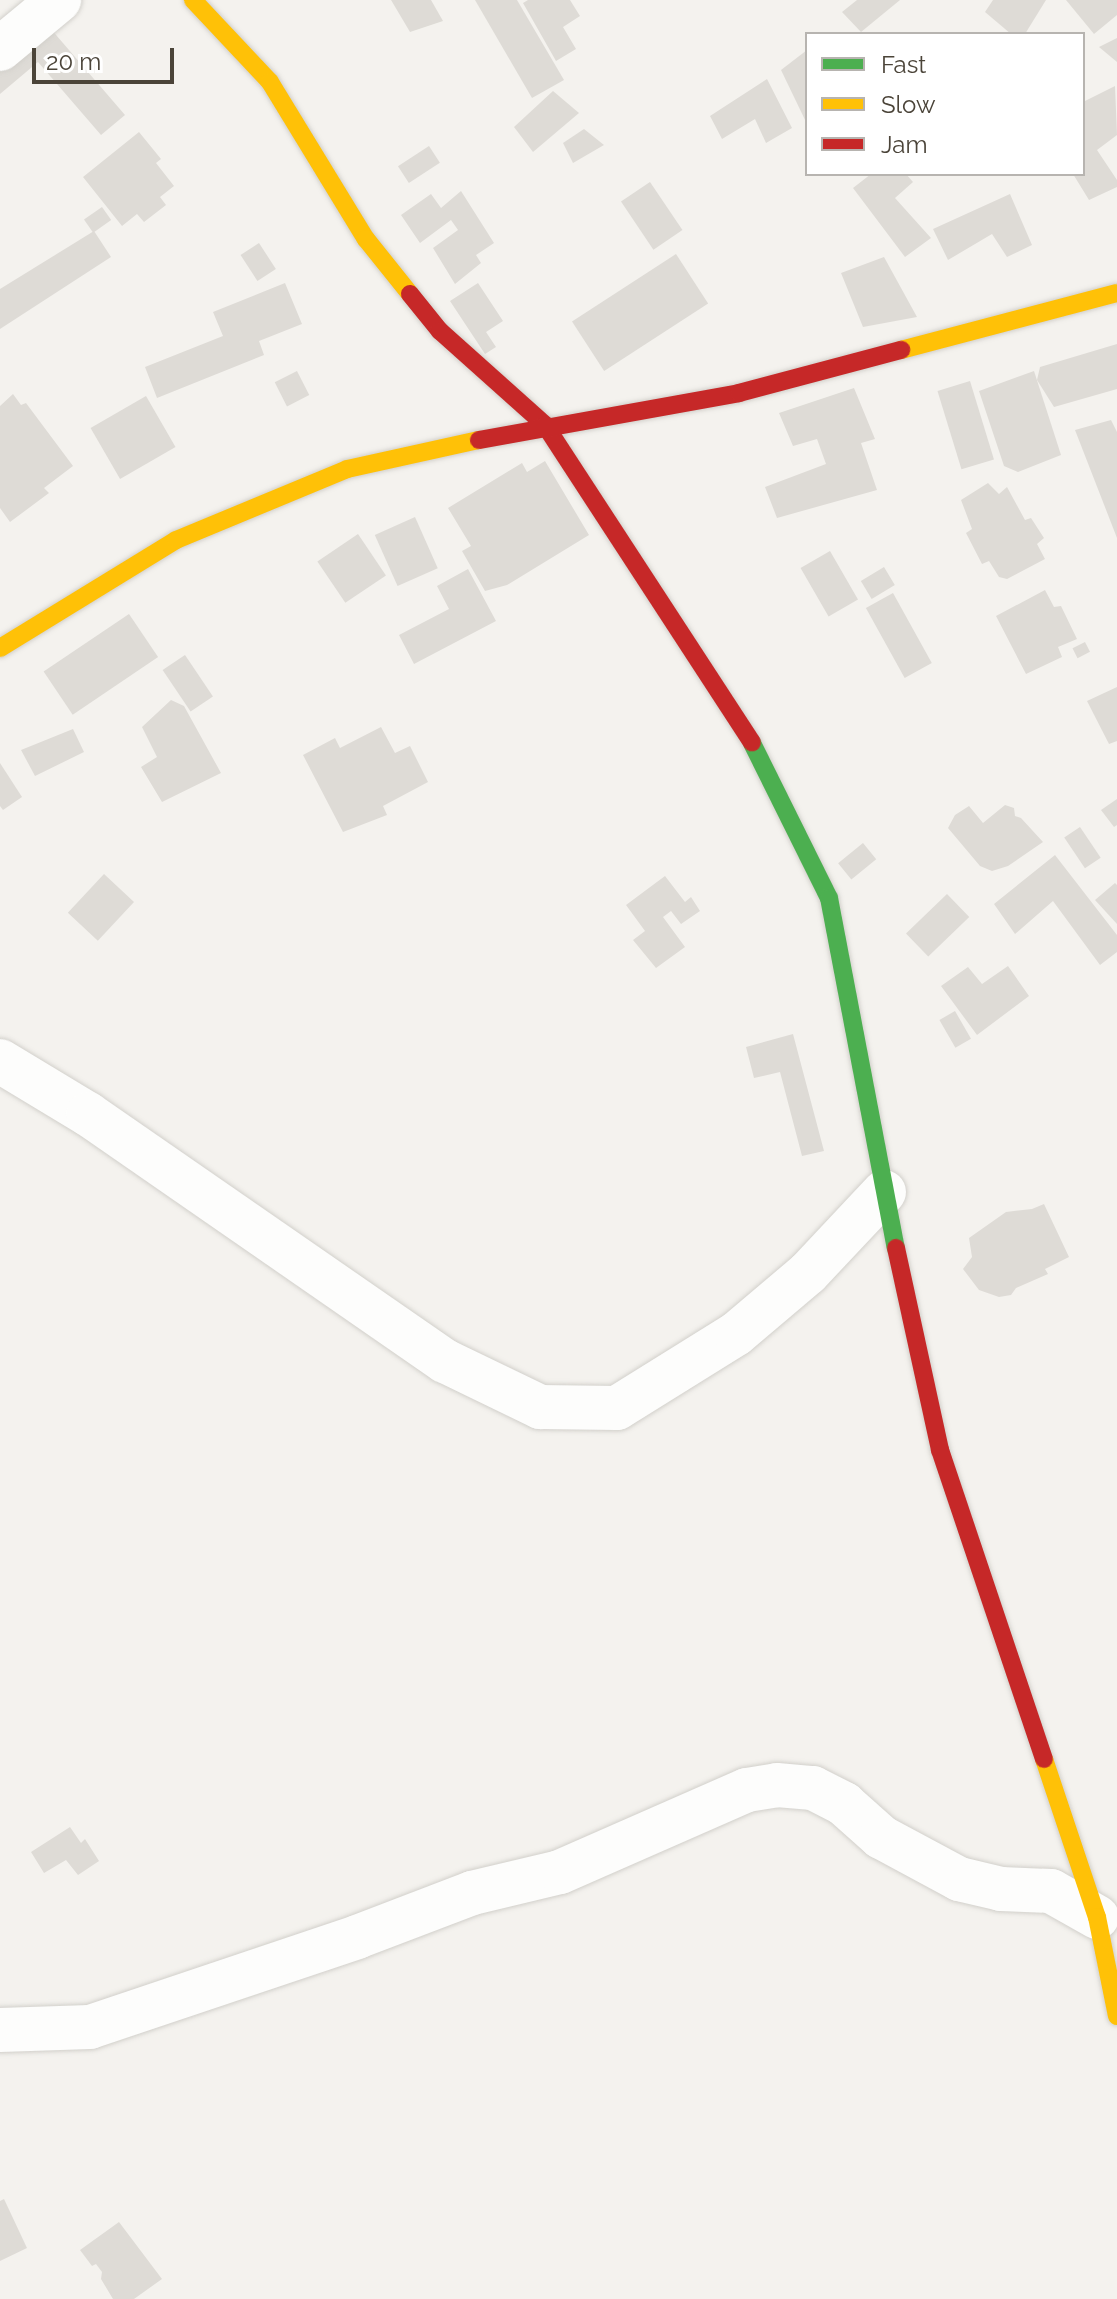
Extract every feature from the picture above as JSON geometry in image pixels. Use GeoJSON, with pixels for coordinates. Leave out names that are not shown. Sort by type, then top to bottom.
{"type":"FeatureCollection","features":[{"type":"Feature","properties":{"kind":"street"},"geometry":{"type":"LineString","coordinates":[[0,49],[59,0]]}},
{"type":"Feature","properties":{"kind":"street"},"geometry":{"type":"LineString","coordinates":[[193,0],[270,82],[366,239],[440,331],[545,425],[761,757],[829,898],[884,1192],[940,1450],[1097,1917],[1117,2016]]}},
{"type":"Feature","properties":{"kind":"street"},"geometry":{"type":"LineString","coordinates":[[0,648],[176,540],[347,469],[545,425],[739,393],[1117,293]]}},
{"type":"Feature","properties":{"kind":"street"},"geometry":{"type":"LineString","coordinates":[[0,1061],[88,1114],[445,1361],[540,1407],[617,1408],[736,1334],[808,1273],[884,1192]]}},
{"type":"Feature","properties":{"kind":"street"},"geometry":{"type":"LineString","coordinates":[[0,2030],[90,2027],[357,1937],[472,1893],[560,1872],[747,1790],[777,1785],[813,1788],[844,1804],[881,1837],[959,1879],[1001,1889],[1051,1891],[1097,1917]]}},
{"type":"Feature","properties":{"kind":"building"},"geometry":{"type":"Polygon","coordinates":[[[391,0],[431,0],[443,21],[410,32],[391,0]]]}},
{"type":"Feature","properties":{"kind":"building"},"geometry":{"type":"Polygon","coordinates":[[[475,0],[517,0],[564,80],[532,98],[475,0]]]}},
{"type":"Feature","properties":{"kind":"building"},"geometry":{"type":"Polygon","coordinates":[[[528,0],[570,0],[580,16],[563,27],[576,49],[556,61],[523,3],[528,0]]]}},
{"type":"Feature","properties":{"kind":"building"},"geometry":{"type":"Polygon","coordinates":[[[857,0],[900,0],[861,32],[842,12],[857,0]]]}},
{"type":"Feature","properties":{"kind":"building"},"geometry":{"type":"Polygon","coordinates":[[[993,0],[1046,0],[1026,32],[1009,32],[985,12],[993,0]]]}},
{"type":"Feature","properties":{"kind":"building"},"geometry":{"type":"Polygon","coordinates":[[[1066,0],[1117,0],[1117,15],[1094,34],[1066,0]]]}},
{"type":"Feature","properties":{"kind":"building"},"geometry":{"type":"Polygon","coordinates":[[[44,21],[125,115],[101,135],[38,62],[0,94],[0,59],[44,21]]]}},
{"type":"Feature","properties":{"kind":"building"},"geometry":{"type":"Polygon","coordinates":[[[1117,38],[1117,62],[1099,47],[1117,38]]]}},
{"type":"Feature","properties":{"kind":"building"},"geometry":{"type":"Polygon","coordinates":[[[805,52],[805,120],[781,70],[805,52]]]}},
{"type":"Feature","properties":{"kind":"building"},"geometry":{"type":"Polygon","coordinates":[[[767,79],[792,128],[766,143],[755,119],[722,139],[710,116],[767,79]]]}},
{"type":"Feature","properties":{"kind":"building"},"geometry":{"type":"Polygon","coordinates":[[[1115,86],[1117,135],[1097,150],[1117,180],[1117,187],[1089,200],[1074,176],[1085,176],[1085,101],[1115,86]]]}},
{"type":"Feature","properties":{"kind":"building"},"geometry":{"type":"Polygon","coordinates":[[[553,91],[579,113],[533,152],[514,127],[553,91]]]}},
{"type":"Feature","properties":{"kind":"building"},"geometry":{"type":"Polygon","coordinates":[[[584,129],[604,145],[573,163],[563,143],[584,129]]]}},
{"type":"Feature","properties":{"kind":"building"},"geometry":{"type":"Polygon","coordinates":[[[139,132],[161,159],[156,163],[174,186],[160,197],[166,205],[144,222],[137,214],[122,226],[83,177],[139,132]]]}},
{"type":"Feature","properties":{"kind":"building"},"geometry":{"type":"Polygon","coordinates":[[[429,146],[440,163],[409,183],[398,166],[429,146]]]}},
{"type":"Feature","properties":{"kind":"building"},"geometry":{"type":"Polygon","coordinates":[[[868,176],[908,176],[913,182],[895,198],[931,238],[905,257],[853,188],[868,176]]]}},
{"type":"Feature","properties":{"kind":"building"},"geometry":{"type":"Polygon","coordinates":[[[650,182],[682,230],[653,250],[621,202],[650,182]]]}},
{"type":"Feature","properties":{"kind":"building"},"geometry":{"type":"Polygon","coordinates":[[[461,191],[494,243],[476,255],[481,263],[455,284],[433,248],[458,230],[451,220],[420,243],[401,215],[431,194],[441,208],[461,191]]]}},
{"type":"Feature","properties":{"kind":"building"},"geometry":{"type":"Polygon","coordinates":[[[1010,194],[1032,245],[1007,257],[992,234],[948,260],[933,229],[1010,194]]]}},
{"type":"Feature","properties":{"kind":"building"},"geometry":{"type":"Polygon","coordinates":[[[102,207],[111,220],[93,233],[84,220],[102,207]]]}},
{"type":"Feature","properties":{"kind":"building"},"geometry":{"type":"Polygon","coordinates":[[[94,231],[111,257],[0,329],[0,289],[94,231]]]}},
{"type":"Feature","properties":{"kind":"building"},"geometry":{"type":"Polygon","coordinates":[[[259,243],[276,269],[257,281],[241,255],[259,243]]]}},
{"type":"Feature","properties":{"kind":"building"},"geometry":{"type":"Polygon","coordinates":[[[676,254],[708,303],[604,371],[572,322],[676,254]]]}},
{"type":"Feature","properties":{"kind":"building"},"geometry":{"type":"Polygon","coordinates":[[[884,257],[917,317],[863,327],[841,273],[884,257]]]}},
{"type":"Feature","properties":{"kind":"building"},"geometry":{"type":"Polygon","coordinates":[[[285,283],[302,324],[259,341],[264,355],[157,398],[145,367],[223,336],[213,312],[285,283]]]}},
{"type":"Feature","properties":{"kind":"building"},"geometry":{"type":"Polygon","coordinates":[[[478,283],[503,321],[486,332],[496,347],[485,354],[450,301],[478,283]]]}},
{"type":"Feature","properties":{"kind":"building"},"geometry":{"type":"Polygon","coordinates":[[[1117,344],[1117,389],[1054,407],[1037,380],[1040,367],[1117,344]]]}},
{"type":"Feature","properties":{"kind":"building"},"geometry":{"type":"Polygon","coordinates":[[[297,371],[309,395],[287,406],[275,382],[297,371]]]}},
{"type":"Feature","properties":{"kind":"building"},"geometry":{"type":"Polygon","coordinates":[[[1034,371],[1061,455],[1018,472],[1004,466],[979,391],[1034,371]]]}},
{"type":"Feature","properties":{"kind":"building"},"geometry":{"type":"Polygon","coordinates":[[[970,381],[994,459],[961,469],[937,391],[970,381]]]}},
{"type":"Feature","properties":{"kind":"building"},"geometry":{"type":"Polygon","coordinates":[[[854,388],[875,439],[861,443],[877,490],[777,518],[765,487],[826,464],[817,439],[793,446],[779,413],[854,388]]]}},
{"type":"Feature","properties":{"kind":"building"},"geometry":{"type":"Polygon","coordinates":[[[13,394],[21,405],[26,403],[73,466],[44,488],[49,493],[10,522],[0,508],[0,406],[13,394]]]}},
{"type":"Feature","properties":{"kind":"building"},"geometry":{"type":"Polygon","coordinates":[[[146,396],[176,447],[120,479],[91,428],[146,396]]]}},
{"type":"Feature","properties":{"kind":"building"},"geometry":{"type":"Polygon","coordinates":[[[1111,420],[1117,432],[1117,538],[1075,430],[1111,420]]]}},
{"type":"Feature","properties":{"kind":"building"},"geometry":{"type":"Polygon","coordinates":[[[545,461],[589,535],[507,585],[485,591],[462,551],[471,546],[448,508],[522,463],[527,472],[545,461]]]}},
{"type":"Feature","properties":{"kind":"building"},"geometry":{"type":"Polygon","coordinates":[[[988,483],[999,494],[1007,487],[1025,520],[1031,518],[1044,538],[1037,544],[1045,559],[1007,579],[999,577],[989,561],[982,564],[966,533],[972,529],[961,500],[988,483]]]}},
{"type":"Feature","properties":{"kind":"building"},"geometry":{"type":"Polygon","coordinates":[[[415,517],[438,568],[398,586],[375,535],[415,517]]]}},
{"type":"Feature","properties":{"kind":"building"},"geometry":{"type":"Polygon","coordinates":[[[358,534],[386,575],[345,603],[317,561],[358,534]]]}},
{"type":"Feature","properties":{"kind":"building"},"geometry":{"type":"Polygon","coordinates":[[[830,551],[858,599],[829,616],[801,568],[830,551]]]}},
{"type":"Feature","properties":{"kind":"building"},"geometry":{"type":"Polygon","coordinates":[[[884,567],[895,585],[872,599],[861,581],[884,567]]]}},
{"type":"Feature","properties":{"kind":"building"},"geometry":{"type":"Polygon","coordinates":[[[468,569],[496,621],[414,664],[399,635],[449,609],[437,586],[468,569]]]}},
{"type":"Feature","properties":{"kind":"building"},"geometry":{"type":"Polygon","coordinates":[[[1045,590],[1054,607],[1061,606],[1077,639],[1058,647],[1062,657],[1026,674],[996,616],[1045,590]]]}},
{"type":"Feature","properties":{"kind":"building"},"geometry":{"type":"Polygon","coordinates":[[[893,593],[932,663],[905,678],[866,608],[893,593]]]}},
{"type":"Feature","properties":{"kind":"building"},"geometry":{"type":"Polygon","coordinates":[[[129,614],[158,657],[73,715],[44,672],[129,614]]]}},
{"type":"Feature","properties":{"kind":"building"},"geometry":{"type":"Polygon","coordinates":[[[1085,642],[1090,652],[1078,658],[1073,648],[1085,642]]]}},
{"type":"Feature","properties":{"kind":"building"},"geometry":{"type":"Polygon","coordinates":[[[185,655],[213,696],[191,712],[163,670],[185,655]]]}},
{"type":"Feature","properties":{"kind":"building"},"geometry":{"type":"Polygon","coordinates":[[[1117,687],[1117,741],[1109,744],[1087,701],[1117,687]]]}},
{"type":"Feature","properties":{"kind":"building"},"geometry":{"type":"Polygon","coordinates":[[[171,700],[184,706],[221,773],[162,802],[141,767],[157,757],[142,727],[171,700]]]}},
{"type":"Feature","properties":{"kind":"building"},"geometry":{"type":"Polygon","coordinates":[[[381,727],[395,753],[410,746],[428,782],[383,806],[387,815],[343,832],[303,755],[335,738],[340,748],[381,727]]]}},
{"type":"Feature","properties":{"kind":"building"},"geometry":{"type":"Polygon","coordinates":[[[73,729],[84,752],[35,776],[21,750],[73,729]]]}},
{"type":"Feature","properties":{"kind":"building"},"geometry":{"type":"Polygon","coordinates":[[[0,763],[22,797],[3,810],[0,806],[0,763]]]}},
{"type":"Feature","properties":{"kind":"building"},"geometry":{"type":"Polygon","coordinates":[[[1117,799],[1117,825],[1114,827],[1101,810],[1117,799]]]}},
{"type":"Feature","properties":{"kind":"building"},"geometry":{"type":"Polygon","coordinates":[[[1005,805],[1014,808],[1015,816],[1021,818],[1043,842],[1008,866],[992,871],[980,866],[948,828],[955,815],[969,806],[983,823],[1005,805]]]}},
{"type":"Feature","properties":{"kind":"building"},"geometry":{"type":"Polygon","coordinates":[[[1080,827],[1101,858],[1085,868],[1064,838],[1080,827]]]}},
{"type":"Feature","properties":{"kind":"building"},"geometry":{"type":"Polygon","coordinates":[[[863,843],[876,859],[851,879],[838,863],[863,843]]]}},
{"type":"Feature","properties":{"kind":"building"},"geometry":{"type":"Polygon","coordinates":[[[1055,855],[1117,935],[1117,952],[1100,965],[1053,901],[1015,934],[994,904],[1055,855]]]}},
{"type":"Feature","properties":{"kind":"building"},"geometry":{"type":"Polygon","coordinates":[[[104,874],[134,902],[98,941],[68,913],[104,874]]]}},
{"type":"Feature","properties":{"kind":"building"},"geometry":{"type":"Polygon","coordinates":[[[665,876],[685,902],[691,897],[700,911],[681,924],[671,911],[663,917],[685,947],[656,968],[633,940],[645,931],[626,905],[665,876]]]}},
{"type":"Feature","properties":{"kind":"building"},"geometry":{"type":"Polygon","coordinates":[[[1115,883],[1117,885],[1117,924],[1095,900],[1115,883]]]}},
{"type":"Feature","properties":{"kind":"building"},"geometry":{"type":"Polygon","coordinates":[[[947,894],[969,917],[928,957],[906,934],[947,894]]]}},
{"type":"Feature","properties":{"kind":"building"},"geometry":{"type":"Polygon","coordinates":[[[1008,966],[1029,996],[977,1035],[941,986],[968,967],[982,984],[1008,966]]]}},
{"type":"Feature","properties":{"kind":"building"},"geometry":{"type":"Polygon","coordinates":[[[955,1011],[971,1039],[955,1048],[939,1020],[955,1011]]]}},
{"type":"Feature","properties":{"kind":"building"},"geometry":{"type":"Polygon","coordinates":[[[793,1034],[824,1151],[802,1156],[780,1072],[754,1078],[746,1047],[793,1034]]]}},
{"type":"Feature","properties":{"kind":"building"},"geometry":{"type":"Polygon","coordinates":[[[1044,1204],[1069,1257],[1045,1269],[1048,1274],[1016,1288],[1011,1295],[999,1297],[979,1290],[963,1269],[972,1257],[969,1238],[1006,1212],[1032,1209],[1044,1204]]]}},
{"type":"Feature","properties":{"kind":"building"},"geometry":{"type":"Polygon","coordinates":[[[70,1827],[81,1843],[85,1839],[99,1861],[78,1875],[66,1860],[44,1873],[31,1852],[70,1827]]]}},
{"type":"Feature","properties":{"kind":"building"},"geometry":{"type":"Polygon","coordinates":[[[4,2199],[27,2248],[0,2261],[0,2201],[4,2199]]]}},
{"type":"Feature","properties":{"kind":"building"},"geometry":{"type":"Polygon","coordinates":[[[119,2222],[162,2279],[134,2299],[113,2299],[101,2279],[102,2272],[96,2264],[92,2266],[80,2250],[119,2222]]]}},
{"type":"Feature","properties":{"kind":"traffic: fast"},"geometry":{"type":"LineString","coordinates":[[752,743],[829,898],[896,1248]]}},
{"type":"Feature","properties":{"kind":"traffic: slow"},"geometry":{"type":"LineString","coordinates":[[193,0],[270,82],[366,239],[410,294]]}},
{"type":"Feature","properties":{"kind":"traffic: slow"},"geometry":{"type":"LineString","coordinates":[[901,350],[1117,293]]}},
{"type":"Feature","properties":{"kind":"traffic: slow"},"geometry":{"type":"LineString","coordinates":[[0,648],[176,540],[347,469],[479,440]]}},
{"type":"Feature","properties":{"kind":"traffic: slow"},"geometry":{"type":"LineString","coordinates":[[1044,1759],[1097,1917],[1117,2016]]}},
{"type":"Feature","properties":{"kind":"traffic: jam"},"geometry":{"type":"LineString","coordinates":[[410,294],[440,331],[545,425],[752,743]]}},
{"type":"Feature","properties":{"kind":"traffic: jam"},"geometry":{"type":"LineString","coordinates":[[479,440],[739,393],[901,350]]}},
{"type":"Feature","properties":{"kind":"traffic: jam"},"geometry":{"type":"LineString","coordinates":[[896,1248],[940,1450],[1044,1759]]}}]}
